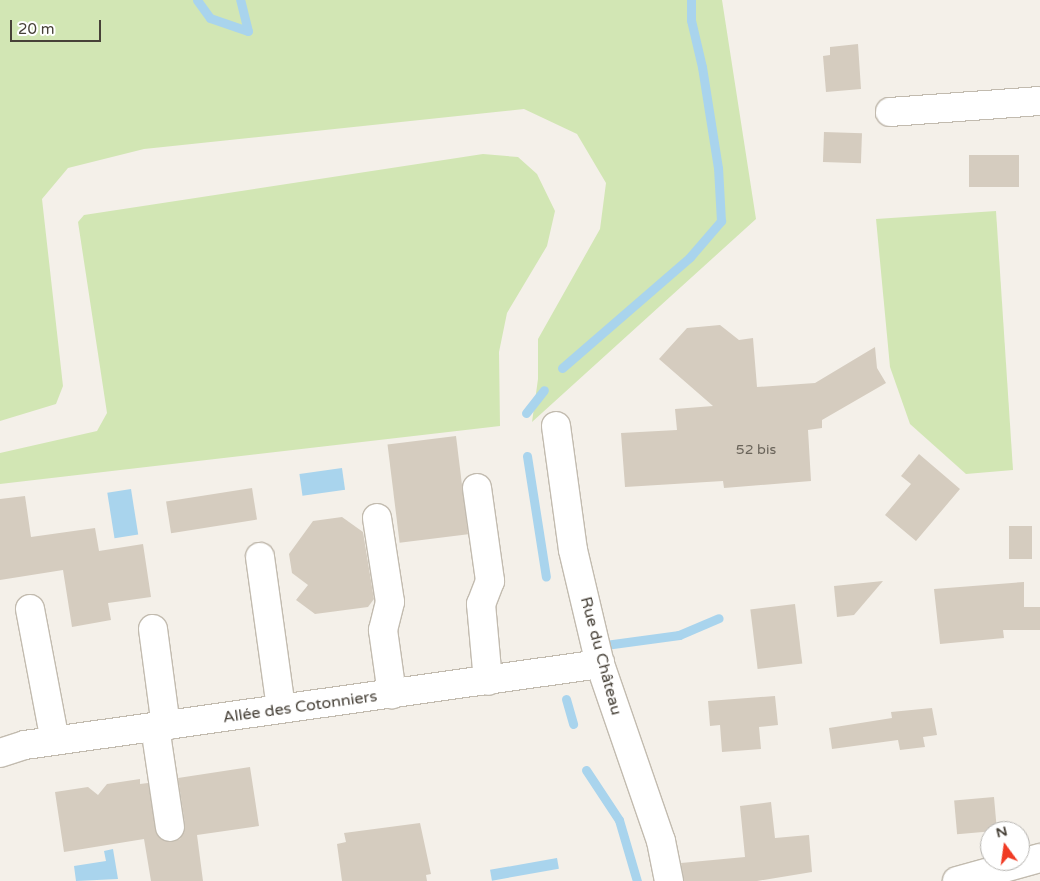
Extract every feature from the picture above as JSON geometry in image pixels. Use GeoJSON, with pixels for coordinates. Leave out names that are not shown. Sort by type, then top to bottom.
{"type":"FeatureCollection","features":[{"type":"Feature","properties":{"kind":"street"},"geometry":{"type":"LineString","coordinates":[[890,112],[1040,101]]}},
{"type":"Feature","properties":{"kind":"street","name":"Rue du Château"},"geometry":{"type":"LineString","coordinates":[[556,426],[573,550],[600,664],[661,841],[670,881]]}},
{"type":"Feature","properties":{"kind":"street"},"geometry":{"type":"LineString","coordinates":[[477,488],[490,581],[481,604],[488,681]]}},
{"type":"Feature","properties":{"kind":"street"},"geometry":{"type":"LineString","coordinates":[[377,518],[390,602],[382,630],[392,694]]}},
{"type":"Feature","properties":{"kind":"street"},"geometry":{"type":"LineString","coordinates":[[260,557],[281,710]]}},
{"type":"Feature","properties":{"kind":"street"},"geometry":{"type":"LineString","coordinates":[[30,609],[55,741]]}},
{"type":"Feature","properties":{"kind":"street"},"geometry":{"type":"LineString","coordinates":[[153,629],[170,827]]}},
{"type":"Feature","properties":{"kind":"street","name":"Allée des Cotonniers"},"geometry":{"type":"LineString","coordinates":[[0,752],[55,741],[600,664]]}},
{"type":"Feature","properties":{"kind":"street"},"geometry":{"type":"LineString","coordinates":[[957,881],[1040,858]]}},
{"type":"Feature","properties":{"kind":"green space"},"geometry":{"type":"Polygon","coordinates":[[[0,0],[722,0],[756,219],[532,422],[538,379],[538,339],[600,229],[606,183],[577,134],[524,109],[144,149],[68,168],[42,199],[63,386],[56,404],[0,421],[0,0]]]}},
{"type":"Feature","properties":{"kind":"green space"},"geometry":{"type":"Polygon","coordinates":[[[483,154],[518,157],[537,174],[555,211],[547,246],[507,313],[499,352],[500,426],[0,484],[0,453],[97,431],[107,413],[78,222],[84,215],[483,154]]]}},
{"type":"Feature","properties":{"kind":"green space"},"geometry":{"type":"Polygon","coordinates":[[[996,211],[1013,470],[966,474],[910,424],[890,367],[876,219],[996,211]]]}},
{"type":"Feature","properties":{"kind":"water"},"geometry":{"type":"Polygon","coordinates":[[[342,468],[345,490],[302,496],[299,474],[342,468]]]}},
{"type":"Feature","properties":{"kind":"water"},"geometry":{"type":"Polygon","coordinates":[[[131,489],[138,534],[114,538],[107,493],[131,489]]]}},
{"type":"Feature","properties":{"kind":"water"},"geometry":{"type":"Polygon","coordinates":[[[113,849],[118,879],[76,881],[74,866],[106,861],[104,851],[113,849]]]}},
{"type":"Feature","properties":{"kind":"water"},"geometry":{"type":"Polygon","coordinates":[[[557,858],[559,869],[492,881],[490,870],[557,858]]]}},
{"type":"Feature","properties":{"kind":"building"},"geometry":{"type":"Polygon","coordinates":[[[858,44],[861,89],[826,92],[823,56],[830,55],[830,47],[858,44]]]}},
{"type":"Feature","properties":{"kind":"building"},"geometry":{"type":"Polygon","coordinates":[[[824,132],[862,133],[861,163],[823,162],[824,132]]]}},
{"type":"Feature","properties":{"kind":"building"},"geometry":{"type":"Polygon","coordinates":[[[969,155],[1019,155],[1019,187],[969,187],[969,155]]]}},
{"type":"Feature","properties":{"kind":"building"},"geometry":{"type":"Polygon","coordinates":[[[720,325],[739,340],[753,338],[757,387],[815,383],[875,347],[877,368],[886,383],[822,420],[822,428],[808,430],[811,481],[724,488],[723,481],[625,487],[621,433],[677,430],[675,409],[713,406],[659,359],[687,328],[720,325]]]}},
{"type":"Feature","properties":{"kind":"building"},"geometry":{"type":"Polygon","coordinates":[[[456,436],[468,534],[400,543],[388,444],[456,436]]]}},
{"type":"Feature","properties":{"kind":"building"},"geometry":{"type":"Polygon","coordinates":[[[919,454],[960,489],[916,541],[885,515],[911,484],[901,476],[919,454]]]}},
{"type":"Feature","properties":{"kind":"building"},"geometry":{"type":"Polygon","coordinates":[[[252,488],[257,520],[171,533],[166,502],[252,488]]]}},
{"type":"Feature","properties":{"kind":"building"},"geometry":{"type":"Polygon","coordinates":[[[25,496],[31,537],[95,528],[99,551],[143,544],[151,597],[108,603],[111,620],[72,627],[63,570],[0,580],[0,499],[25,496]]]}},
{"type":"Feature","properties":{"kind":"building"},"geometry":{"type":"Polygon","coordinates":[[[342,517],[363,532],[374,599],[368,607],[315,614],[296,600],[308,585],[292,573],[289,554],[313,521],[342,517]]]}},
{"type":"Feature","properties":{"kind":"building"},"geometry":{"type":"Polygon","coordinates":[[[1009,526],[1032,526],[1032,559],[1009,559],[1009,526]]]}},
{"type":"Feature","properties":{"kind":"building"},"geometry":{"type":"Polygon","coordinates":[[[883,581],[854,615],[837,617],[834,586],[883,581]]]}},
{"type":"Feature","properties":{"kind":"building"},"geometry":{"type":"Polygon","coordinates":[[[1024,582],[1024,607],[1040,607],[1040,630],[1003,630],[1004,638],[940,644],[934,589],[1024,582]]]}},
{"type":"Feature","properties":{"kind":"building"},"geometry":{"type":"Polygon","coordinates":[[[795,604],[802,664],[758,669],[750,609],[795,604]]]}},
{"type":"Feature","properties":{"kind":"building"},"geometry":{"type":"Polygon","coordinates":[[[775,696],[778,725],[759,727],[761,749],[722,752],[720,725],[710,726],[708,701],[775,696]]]}},
{"type":"Feature","properties":{"kind":"building"},"geometry":{"type":"Polygon","coordinates":[[[932,708],[937,735],[923,737],[925,747],[900,750],[898,740],[832,749],[829,728],[892,718],[891,712],[932,708]]]}},
{"type":"Feature","properties":{"kind":"building"},"geometry":{"type":"Polygon","coordinates":[[[250,767],[259,826],[197,835],[203,881],[151,881],[144,839],[64,852],[55,792],[88,787],[98,795],[107,784],[140,779],[140,784],[148,783],[158,836],[172,842],[180,839],[185,825],[178,778],[250,767]]]}},
{"type":"Feature","properties":{"kind":"building"},"geometry":{"type":"Polygon","coordinates":[[[994,797],[996,821],[980,821],[980,832],[957,834],[954,800],[994,797]]]}},
{"type":"Feature","properties":{"kind":"building"},"geometry":{"type":"Polygon","coordinates":[[[771,802],[775,838],[809,835],[812,872],[757,881],[684,881],[681,863],[745,857],[740,806],[771,802]]]}},
{"type":"Feature","properties":{"kind":"building"},"geometry":{"type":"Polygon","coordinates":[[[420,823],[431,874],[426,875],[427,881],[342,881],[337,844],[346,842],[344,833],[420,823]]]}},
{"type":"Feature","properties":{"kind":"waterway"},"geometry":{"type":"LineString","coordinates":[[197,0],[210,18],[248,31],[240,0]]}},
{"type":"Feature","properties":{"kind":"waterway"},"geometry":{"type":"LineString","coordinates":[[562,368],[690,257],[721,221],[718,168],[702,67],[691,20],[691,0]]}},
{"type":"Feature","properties":{"kind":"waterway"},"geometry":{"type":"LineString","coordinates":[[526,413],[544,390]]}},
{"type":"Feature","properties":{"kind":"waterway"},"geometry":{"type":"LineString","coordinates":[[527,456],[546,577]]}},
{"type":"Feature","properties":{"kind":"waterway"},"geometry":{"type":"LineString","coordinates":[[598,646],[679,635],[719,618]]}},
{"type":"Feature","properties":{"kind":"waterway"},"geometry":{"type":"LineString","coordinates":[[566,699],[573,724]]}},
{"type":"Feature","properties":{"kind":"waterway"},"geometry":{"type":"LineString","coordinates":[[586,770],[619,820],[637,881]]}}]}
